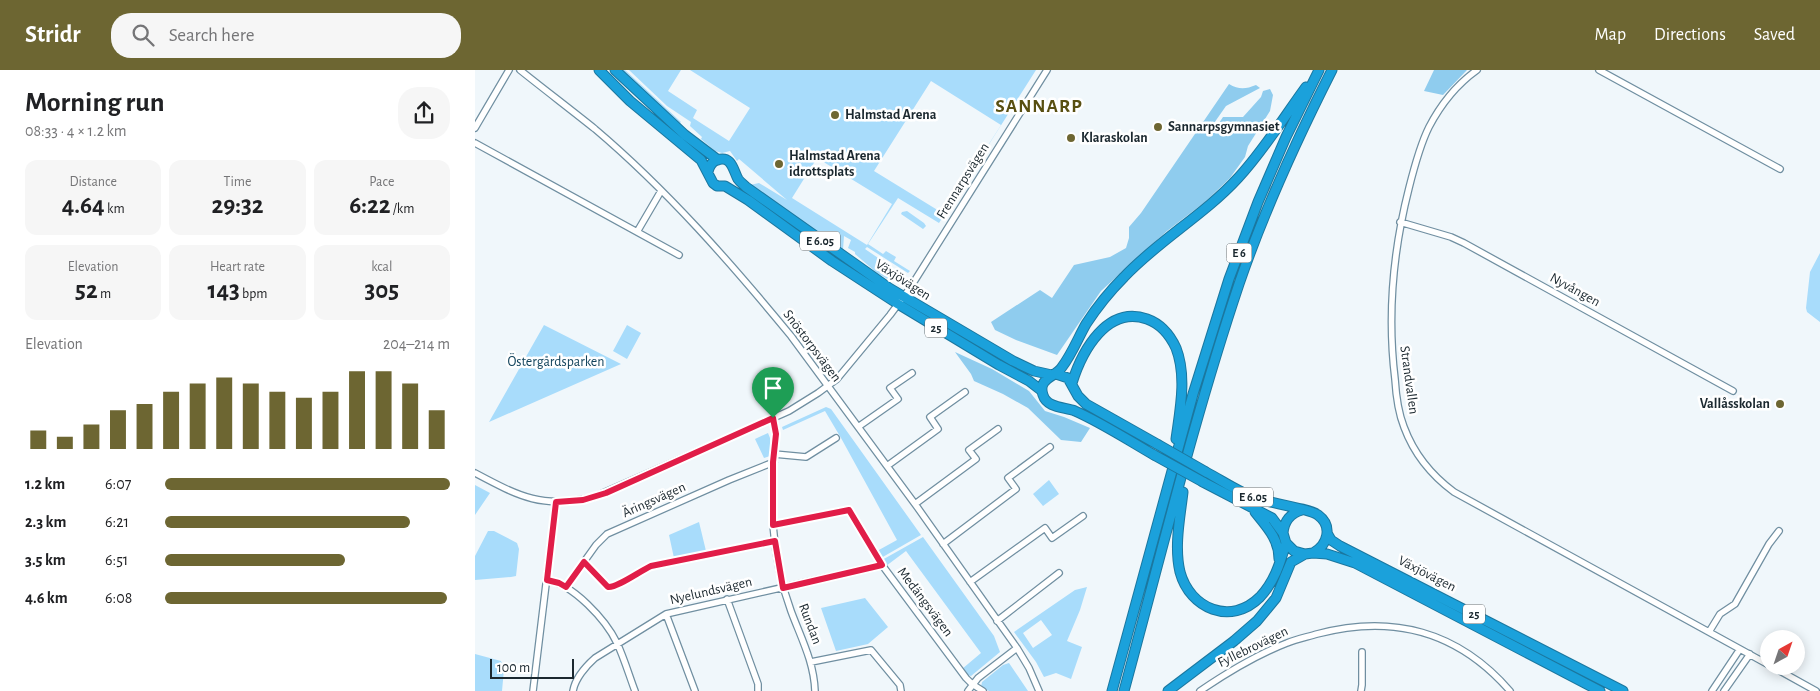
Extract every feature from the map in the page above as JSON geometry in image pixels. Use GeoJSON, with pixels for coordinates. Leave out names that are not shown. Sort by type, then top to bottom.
{"type":"FeatureCollection","features":[{"type":"Feature","properties":{"kind":"highway","name":"Växjövägen"},"geometry":{"type":"LineString","coordinates":[[599,70],[630,101],[701,160],[713,183],[725,186],[748,200],[832,261],[900,301],[999,365],[1029,381],[1042,391],[1047,402],[1086,416],[1271,518],[1283,533],[1286,543],[1294,551],[1336,556],[1355,564],[1600,691]]}},
{"type":"Feature","properties":{"kind":"highway","name":"Växjövägen"},"geometry":{"type":"LineString","coordinates":[[615,70],[685,135],[718,160],[730,162],[739,181],[752,192],[900,301],[1034,371],[1065,376],[1081,400],[1092,408],[1255,498],[1309,510],[1321,516],[1331,540],[1341,546],[1623,691]]}},
{"type":"Feature","properties":{"kind":"highway"},"geometry":{"type":"LineString","coordinates":[[1042,391],[1045,380],[1054,375],[1064,365],[1095,311],[1114,287],[1239,178],[1319,70]]}},
{"type":"Feature","properties":{"kind":"highway","name":"E 6"},"geometry":{"type":"LineString","coordinates":[[1112,691],[1207,346],[1242,244],[1286,137],[1319,70]]}},
{"type":"Feature","properties":{"kind":"highway","name":"E 6"},"geometry":{"type":"LineString","coordinates":[[1124,691],[1185,466],[1239,283],[1269,206],[1332,70]]}},
{"type":"Feature","properties":{"kind":"highway"},"geometry":{"type":"LineString","coordinates":[[708,172],[712,164],[718,160]]}},
{"type":"Feature","properties":{"kind":"highway"},"geometry":{"type":"LineString","coordinates":[[725,186],[732,181],[735,173]]}},
{"type":"Feature","properties":{"kind":"highway"},"geometry":{"type":"LineString","coordinates":[[1059,406],[1070,400],[1072,386],[1080,362],[1092,340],[1104,327],[1112,322],[1136,316],[1151,321],[1168,334],[1176,349],[1181,367],[1182,388],[1173,469]]}},
{"type":"Feature","properties":{"kind":"highway"},"geometry":{"type":"LineString","coordinates":[[1185,466],[1178,550],[1180,572],[1189,592],[1205,606],[1224,612],[1235,611],[1252,604],[1272,582],[1286,543]]}},
{"type":"Feature","properties":{"kind":"highway"},"geometry":{"type":"LineString","coordinates":[[1251,508],[1272,532],[1277,542],[1279,558],[1277,571]]}},
{"type":"Feature","properties":{"kind":"highway"},"geometry":{"type":"LineString","coordinates":[[1283,533],[1285,524],[1291,516],[1303,510]]}},
{"type":"Feature","properties":{"kind":"highway"},"geometry":{"type":"LineString","coordinates":[[1168,691],[1234,642],[1257,621],[1276,598],[1291,562],[1324,543],[1327,533]]}},
{"type":"Feature","properties":{"kind":"street"},"geometry":{"type":"LineString","coordinates":[[475,128],[509,70]]}},
{"type":"Feature","properties":{"kind":"street","name":"Snöstorpsvägen"},"geometry":{"type":"LineString","coordinates":[[520,70],[595,130],[661,191],[720,252],[766,306],[791,336],[915,504],[1017,648],[1039,691]]}},
{"type":"Feature","properties":{"kind":"street","name":"Frennarpsvägen"},"geometry":{"type":"LineString","coordinates":[[475,474],[516,494],[542,501],[583,500],[606,493],[795,408],[828,387],[842,374],[900,301],[1047,70]]}},
{"type":"Feature","properties":{"kind":"street","name":"Strandvallen"},"geometry":{"type":"LineString","coordinates":[[1477,70],[1466,78],[1445,100],[1428,128],[1413,172],[1400,222],[1394,261],[1391,333],[1397,396],[1403,425],[1410,442],[1424,464],[1454,492],[1760,660]]}},
{"type":"Feature","properties":{"kind":"street"},"geometry":{"type":"LineString","coordinates":[[1599,70],[1780,169]]}},
{"type":"Feature","properties":{"kind":"street"},"geometry":{"type":"LineString","coordinates":[[475,142],[679,255]]}},
{"type":"Feature","properties":{"kind":"street"},"geometry":{"type":"LineString","coordinates":[[637,232],[661,191]]}},
{"type":"Feature","properties":{"kind":"street","name":"Nyvången"},"geometry":{"type":"LineString","coordinates":[[1400,222],[1451,237],[1464,243],[1733,391]]}},
{"type":"Feature","properties":{"kind":"street"},"geometry":{"type":"LineString","coordinates":[[858,427],[898,399],[890,388],[912,373]]}},
{"type":"Feature","properties":{"kind":"street"},"geometry":{"type":"LineString","coordinates":[[887,466],[938,429],[930,417],[965,392]]}},
{"type":"Feature","properties":{"kind":"street","name":"Rundan"},"geometry":{"type":"LineString","coordinates":[[773,418],[776,434],[773,462],[773,525],[775,541],[783,588],[811,662],[815,691]]}},
{"type":"Feature","properties":{"kind":"street"},"geometry":{"type":"LineString","coordinates":[[915,504],[976,459],[969,450],[998,429]]}},
{"type":"Feature","properties":{"kind":"street"},"geometry":{"type":"LineString","coordinates":[[774,454],[806,457],[836,438]]}},
{"type":"Feature","properties":{"kind":"street"},"geometry":{"type":"LineString","coordinates":[[943,544],[1016,489],[1008,478],[1050,447]]}},
{"type":"Feature","properties":{"kind":"street","name":"Äringsvägen"},"geometry":{"type":"LineString","coordinates":[[566,587],[596,545],[607,534],[773,462]]}},
{"type":"Feature","properties":{"kind":"street"},"geometry":{"type":"LineString","coordinates":[[533,691],[556,502]]}},
{"type":"Feature","properties":{"kind":"street","name":"Medängsvägen"},"geometry":{"type":"LineString","coordinates":[[773,525],[849,510],[882,565],[972,684],[983,691]]}},
{"type":"Feature","properties":{"kind":"street"},"geometry":{"type":"LineString","coordinates":[[970,582],[1045,528],[1053,538],[1083,516]]}},
{"type":"Feature","properties":{"kind":"street"},"geometry":{"type":"LineString","coordinates":[[1709,632],[1720,614],[1735,604],[1769,544],[1779,531]]}},
{"type":"Feature","properties":{"kind":"street"},"geometry":{"type":"LineString","coordinates":[[584,562],[608,587],[613,587],[651,566],[775,541]]}},
{"type":"Feature","properties":{"kind":"street","name":"Nyelundsvägen"},"geometry":{"type":"LineString","coordinates":[[573,691],[585,668],[595,658],[666,614],[882,565]]}},
{"type":"Feature","properties":{"kind":"street"},"geometry":{"type":"LineString","coordinates":[[997,621],[1059,573]]}},
{"type":"Feature","properties":{"kind":"street"},"geometry":{"type":"LineString","coordinates":[[547,580],[566,587],[594,611],[617,643],[635,691]]}},
{"type":"Feature","properties":{"kind":"street"},"geometry":{"type":"LineString","coordinates":[[727,599],[758,684],[758,691]]}},
{"type":"Feature","properties":{"kind":"street"},"geometry":{"type":"LineString","coordinates":[[666,614],[695,691]]}},
{"type":"Feature","properties":{"kind":"street","name":"Fyllebrovägen"},"geometry":{"type":"LineString","coordinates":[[1200,691],[1253,659],[1289,642],[1336,629],[1371,625],[1407,629],[1431,635],[1458,646],[1496,675],[1510,691]]}},
{"type":"Feature","properties":{"kind":"street"},"geometry":{"type":"LineString","coordinates":[[968,691],[978,678],[1017,648]]}},
{"type":"Feature","properties":{"kind":"street"},"geometry":{"type":"LineString","coordinates":[[1712,691],[1740,649]]}},
{"type":"Feature","properties":{"kind":"street"},"geometry":{"type":"LineString","coordinates":[[811,662],[871,650],[900,685],[901,691]]}},
{"type":"Feature","properties":{"kind":"street"},"geometry":{"type":"LineString","coordinates":[[1361,691],[1362,652]]}},
{"type":"Feature","properties":{"kind":"street"},"geometry":{"type":"LineString","coordinates":[[1724,691],[1750,654]]}},
{"type":"Feature","properties":{"kind":"street","name":"Strandvallen"},"geometry":{"type":"LineString","coordinates":[[1786,675],[1815,691]]}},
{"type":"Feature","properties":{"kind":"green space"},"geometry":{"type":"Polygon","coordinates":[[[619,70],[625,70],[681,122],[665,113],[619,70]]]}},
{"type":"Feature","properties":{"kind":"green space","name":"Halmstad Arena idrottsplats"},"geometry":{"type":"Polygon","coordinates":[[[629,70],[681,70],[668,91],[697,110],[693,118],[729,141],[750,108],[690,70],[1036,70],[939,223],[898,198],[868,244],[883,254],[886,251],[896,257],[894,261],[910,271],[908,273],[867,247],[865,249],[887,264],[894,275],[891,281],[877,273],[855,252],[848,248],[851,240],[844,236],[843,250],[830,244],[750,185],[759,183],[787,200],[739,159],[737,161],[730,151],[722,153],[715,151],[690,126],[691,122],[667,106],[629,70]],[[931,81],[874,171],[944,214],[1001,125],[931,81]],[[817,158],[792,198],[867,245],[892,204],[817,158]]]}},
{"type":"Feature","properties":{"kind":"green space"},"geometry":{"type":"Polygon","coordinates":[[[907,211],[926,226],[923,229],[901,214],[907,211]]]}},
{"type":"Feature","properties":{"kind":"green space"},"geometry":{"type":"Polygon","coordinates":[[[1820,253],[1820,322],[1807,312],[1806,308],[1810,272],[1820,253]]]}},
{"type":"Feature","properties":{"kind":"green space","name":"Östergårdsparken"},"geometry":{"type":"Polygon","coordinates":[[[544,325],[621,364],[489,422],[544,325]]]}},
{"type":"Feature","properties":{"kind":"green space"},"geometry":{"type":"Polygon","coordinates":[[[627,325],[641,333],[627,359],[613,351],[627,325]]]}},
{"type":"Feature","properties":{"kind":"green space"},"geometry":{"type":"Polygon","coordinates":[[[826,407],[831,409],[921,535],[881,558],[877,551],[897,540],[825,411],[783,430],[782,427],[826,407]]]}},
{"type":"Feature","properties":{"kind":"green space"},"geometry":{"type":"Polygon","coordinates":[[[768,433],[770,438],[770,456],[764,458],[755,439],[768,433]]]}},
{"type":"Feature","properties":{"kind":"green space"},"geometry":{"type":"Polygon","coordinates":[[[1049,480],[1059,494],[1043,506],[1033,494],[1049,480]]]}},
{"type":"Feature","properties":{"kind":"green space"},"geometry":{"type":"Polygon","coordinates":[[[475,485],[490,493],[475,515],[475,485]]]}},
{"type":"Feature","properties":{"kind":"green space"},"geometry":{"type":"Polygon","coordinates":[[[699,522],[706,551],[674,558],[669,535],[699,522]]]}},
{"type":"Feature","properties":{"kind":"green space"},"geometry":{"type":"Polygon","coordinates":[[[488,531],[494,531],[517,543],[519,549],[516,576],[475,580],[475,556],[488,531]]]}},
{"type":"Feature","properties":{"kind":"green space"},"geometry":{"type":"Polygon","coordinates":[[[923,537],[994,636],[1000,652],[971,676],[967,675],[962,669],[981,653],[906,551],[886,566],[882,560],[923,537]]]}},
{"type":"Feature","properties":{"kind":"green space"},"geometry":{"type":"Polygon","coordinates":[[[1087,587],[1067,641],[1082,647],[1071,679],[1056,673],[1044,677],[1036,662],[1014,632],[1075,590],[1087,587]],[[1041,620],[1023,633],[1033,648],[1052,635],[1041,620]]]}},
{"type":"Feature","properties":{"kind":"green space"},"geometry":{"type":"Polygon","coordinates":[[[865,598],[888,627],[868,644],[836,651],[821,608],[865,598]]]}},
{"type":"Feature","properties":{"kind":"green space"},"geometry":{"type":"Polygon","coordinates":[[[475,654],[501,661],[504,669],[502,691],[475,691],[475,654]]]}},
{"type":"Feature","properties":{"kind":"green space"},"geometry":{"type":"Polygon","coordinates":[[[1009,663],[1028,691],[989,691],[981,687],[982,682],[1003,665],[1009,663]]]}},
{"type":"Feature","properties":{"kind":"shaded area"},"geometry":{"type":"Polygon","coordinates":[[[1434,70],[1467,70],[1443,95],[1424,91],[1434,70]]]}},
{"type":"Feature","properties":{"kind":"shaded area"},"geometry":{"type":"Polygon","coordinates":[[[1229,84],[1239,88],[1256,85],[1260,88],[1226,106],[1212,126],[1215,129],[1223,117],[1243,117],[1261,97],[1263,91],[1270,89],[1273,95],[1270,111],[1248,146],[1245,157],[1230,178],[1205,202],[1167,231],[1101,291],[1057,355],[995,330],[991,322],[1040,290],[1052,298],[1074,265],[1110,257],[1126,248],[1129,238],[1129,227],[1141,213],[1229,84]]]}},
{"type":"Feature","properties":{"kind":"shaded area"},"geometry":{"type":"Polygon","coordinates":[[[955,352],[992,369],[1029,391],[1045,411],[1090,428],[1081,442],[1061,440],[1028,408],[974,381],[955,352]]]}},
{"type":"Feature","properties":{"kind":"place","name":"Halmstad Arena"},"geometry":{"type":"Point","coordinates":[835,115]}},
{"type":"Feature","properties":{"kind":"place","name":"Sannarpsgymnasiet"},"geometry":{"type":"Point","coordinates":[1158,127]}},
{"type":"Feature","properties":{"kind":"place","name":"Klaraskolan"},"geometry":{"type":"Point","coordinates":[1071,138]}},
{"type":"Feature","properties":{"kind":"place","name":"Halmstad Arena idrottsplats"},"geometry":{"type":"Point","coordinates":[779,164]}},
{"type":"Feature","properties":{"kind":"place","name":"Vallåsskolan"},"geometry":{"type":"Point","coordinates":[1780,404]}},
{"type":"Feature","properties":{"kind":"district","name":"SANNARP"},"geometry":{"type":"Point","coordinates":[1039,106]}},
{"type":"Feature","properties":{"kind":"route"},"geometry":{"type":"LineString","coordinates":[[773,418],[776,434],[773,462],[773,525],[849,510],[882,565],[818,578],[783,588],[775,541],[651,566],[613,587],[608,587],[584,562],[566,587],[547,580],[556,502],[583,500],[606,493],[773,418]]}}]}
